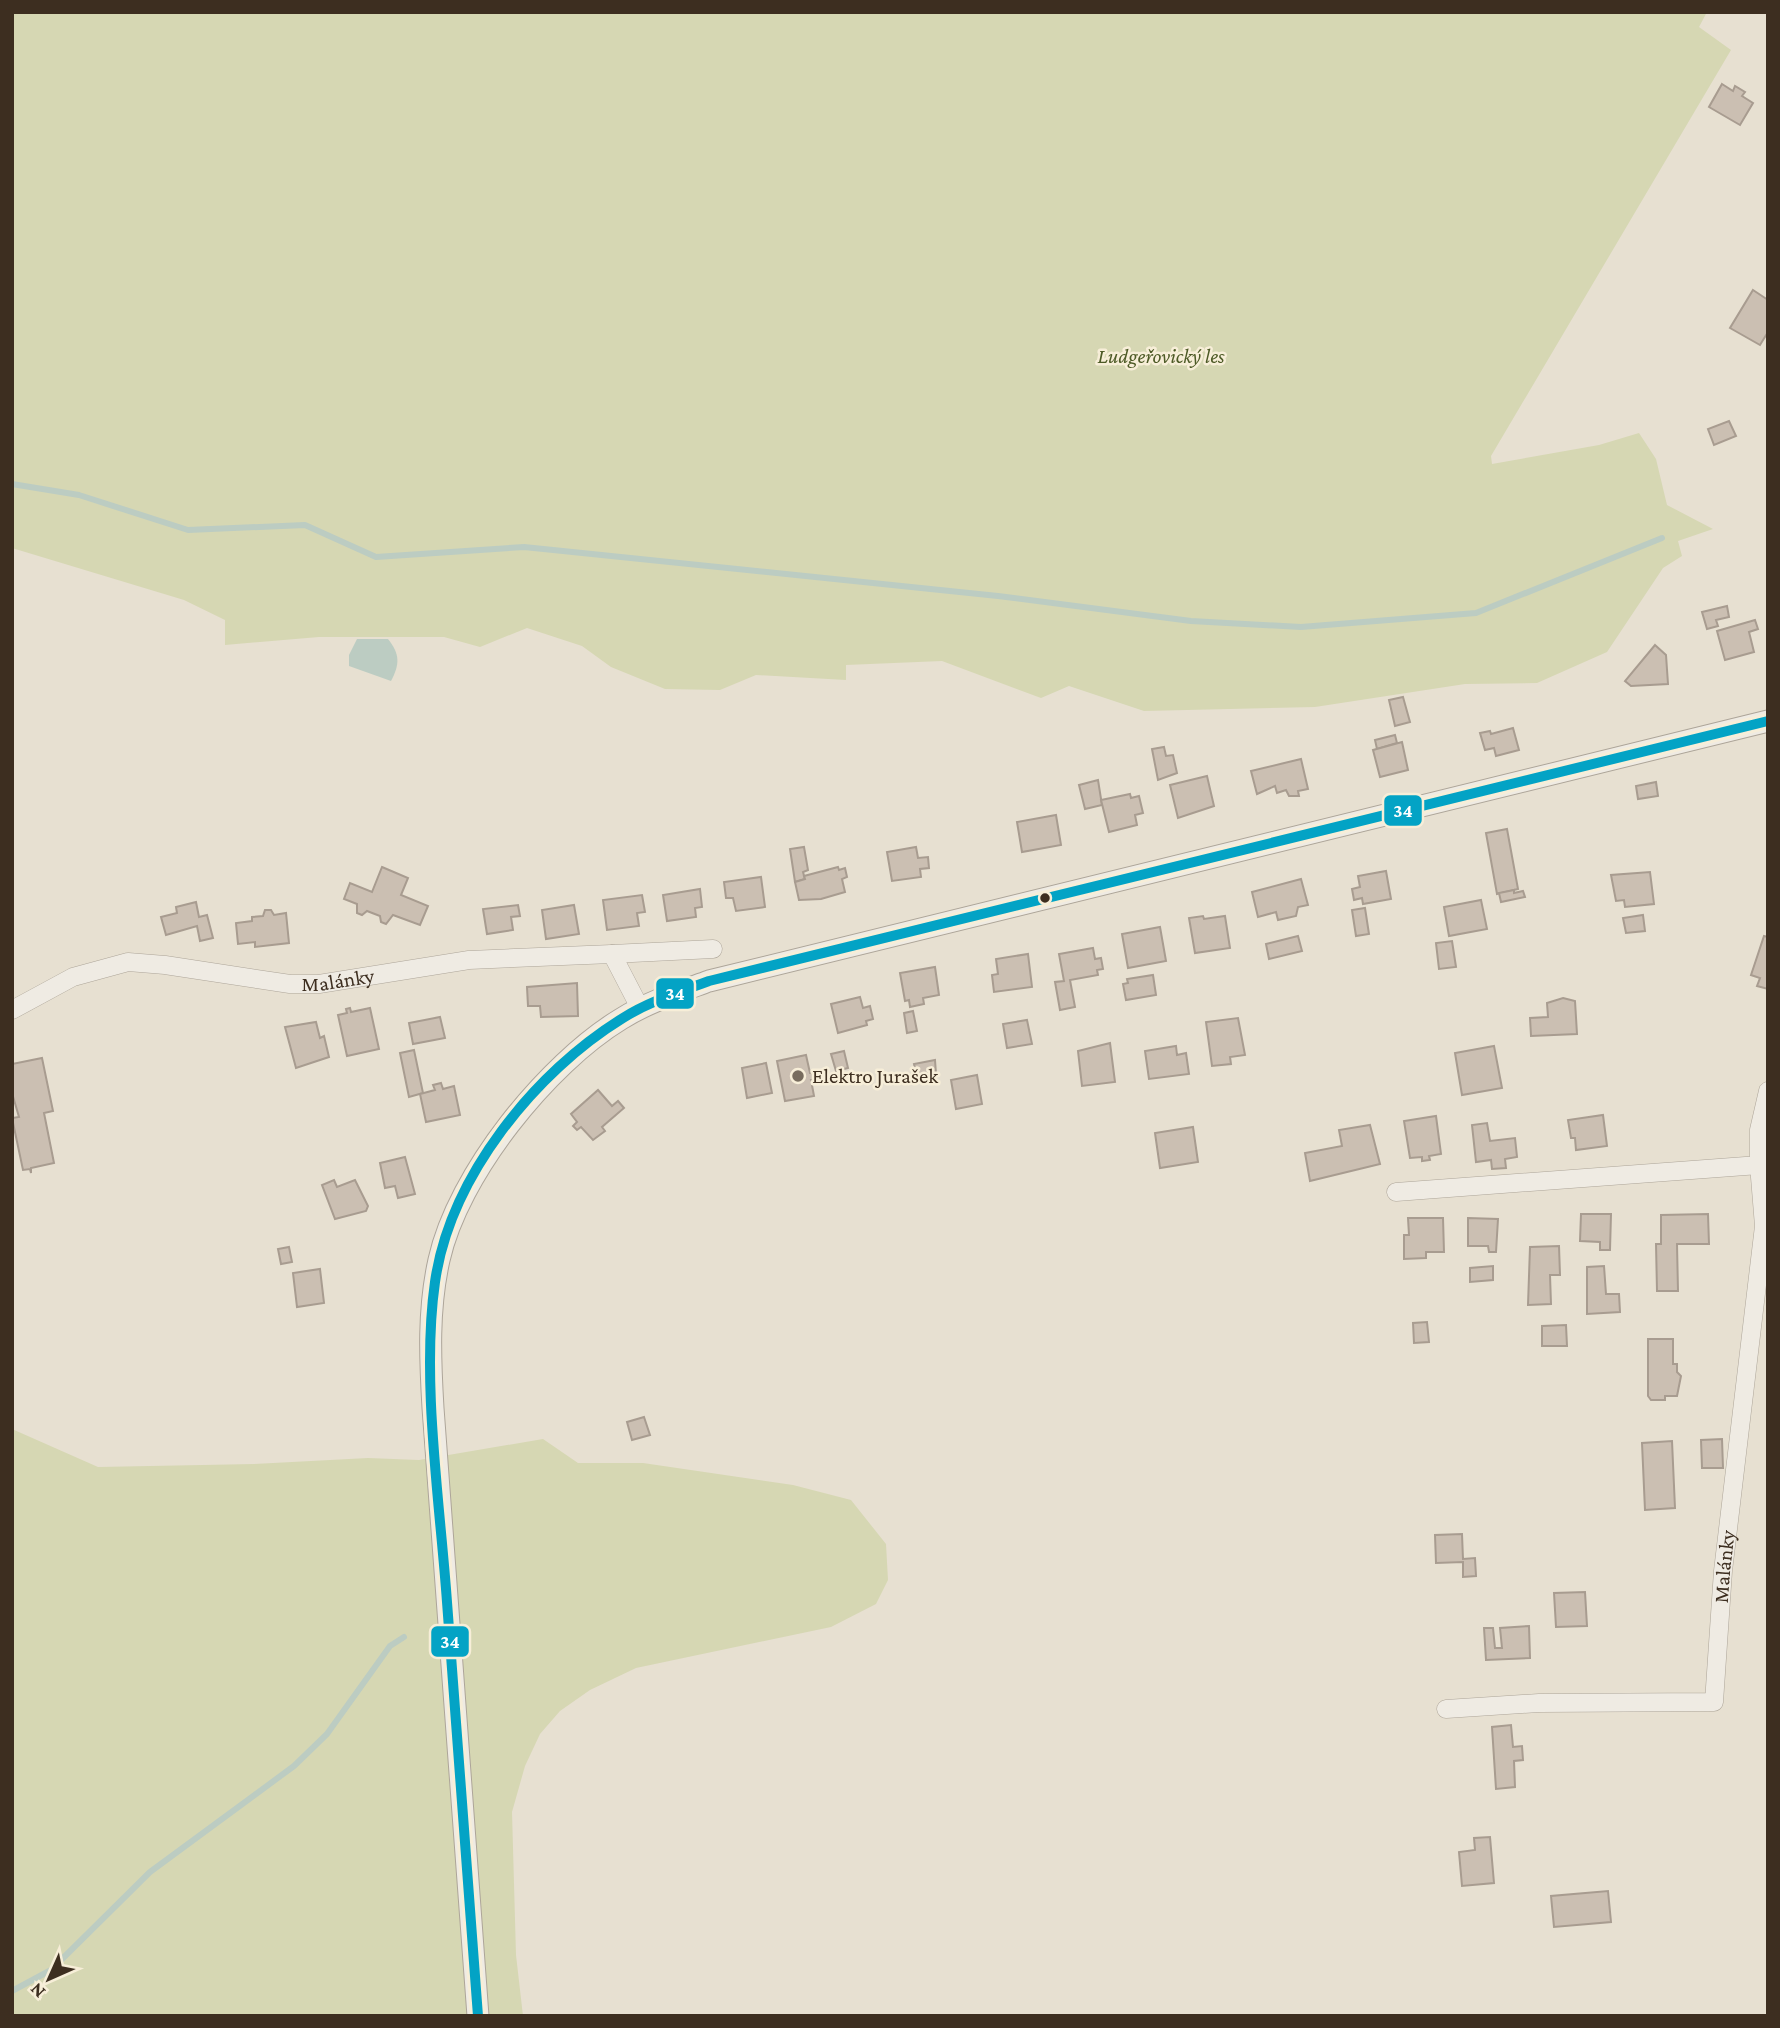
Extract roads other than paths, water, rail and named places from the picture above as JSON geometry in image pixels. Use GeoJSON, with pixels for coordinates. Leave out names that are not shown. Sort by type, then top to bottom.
{"type":"FeatureCollection","features":[{"type":"Feature","properties":{"kind":"street"},"geometry":{"type":"LineString","coordinates":[[478,2016],[430,1367],[433,1294],[444,1244],[471,1183],[513,1120],[552,1074],[591,1041],[640,1008],[709,981],[1768,721]]}},
{"type":"Feature","properties":{"kind":"street","name":"Malánky"},"geometry":{"type":"LineString","coordinates":[[12,1010],[74,977],[128,962],[290,984],[319,984],[469,960],[713,949]]}},
{"type":"Feature","properties":{"kind":"street"},"geometry":{"type":"LineString","coordinates":[[612,954],[640,1008]]}},
{"type":"Feature","properties":{"kind":"street","name":"Malánky"},"geometry":{"type":"LineString","coordinates":[[1446,1709],[1539,1703],[1714,1702],[1726,1544],[1763,1226],[1763,1163],[1759,1130],[1768,1091]]}},
{"type":"Feature","properties":{"kind":"street"},"geometry":{"type":"LineString","coordinates":[[1396,1192],[1763,1163]]}},
{"type":"Feature","properties":{"kind":"waterway"},"geometry":{"type":"LineString","coordinates":[[12,484],[79,495],[188,530],[305,525],[376,557],[524,547],[998,596],[1191,621],[1301,627],[1476,613],[1662,538]]}},
{"type":"Feature","properties":{"kind":"waterway"},"geometry":{"type":"LineString","coordinates":[[12,1991],[51,1970],[150,1872],[294,1766],[327,1734],[390,1646],[404,1637]]}},
{"type":"Feature","properties":{"kind":"place","name":"Elektro Jurašek"},"geometry":{"type":"Point","coordinates":[798,1076]}},
{"type":"Feature","properties":{"kind":"park label","name":"Ludgeřovický les"},"geometry":{"type":"Point","coordinates":[1161,356]}}]}
